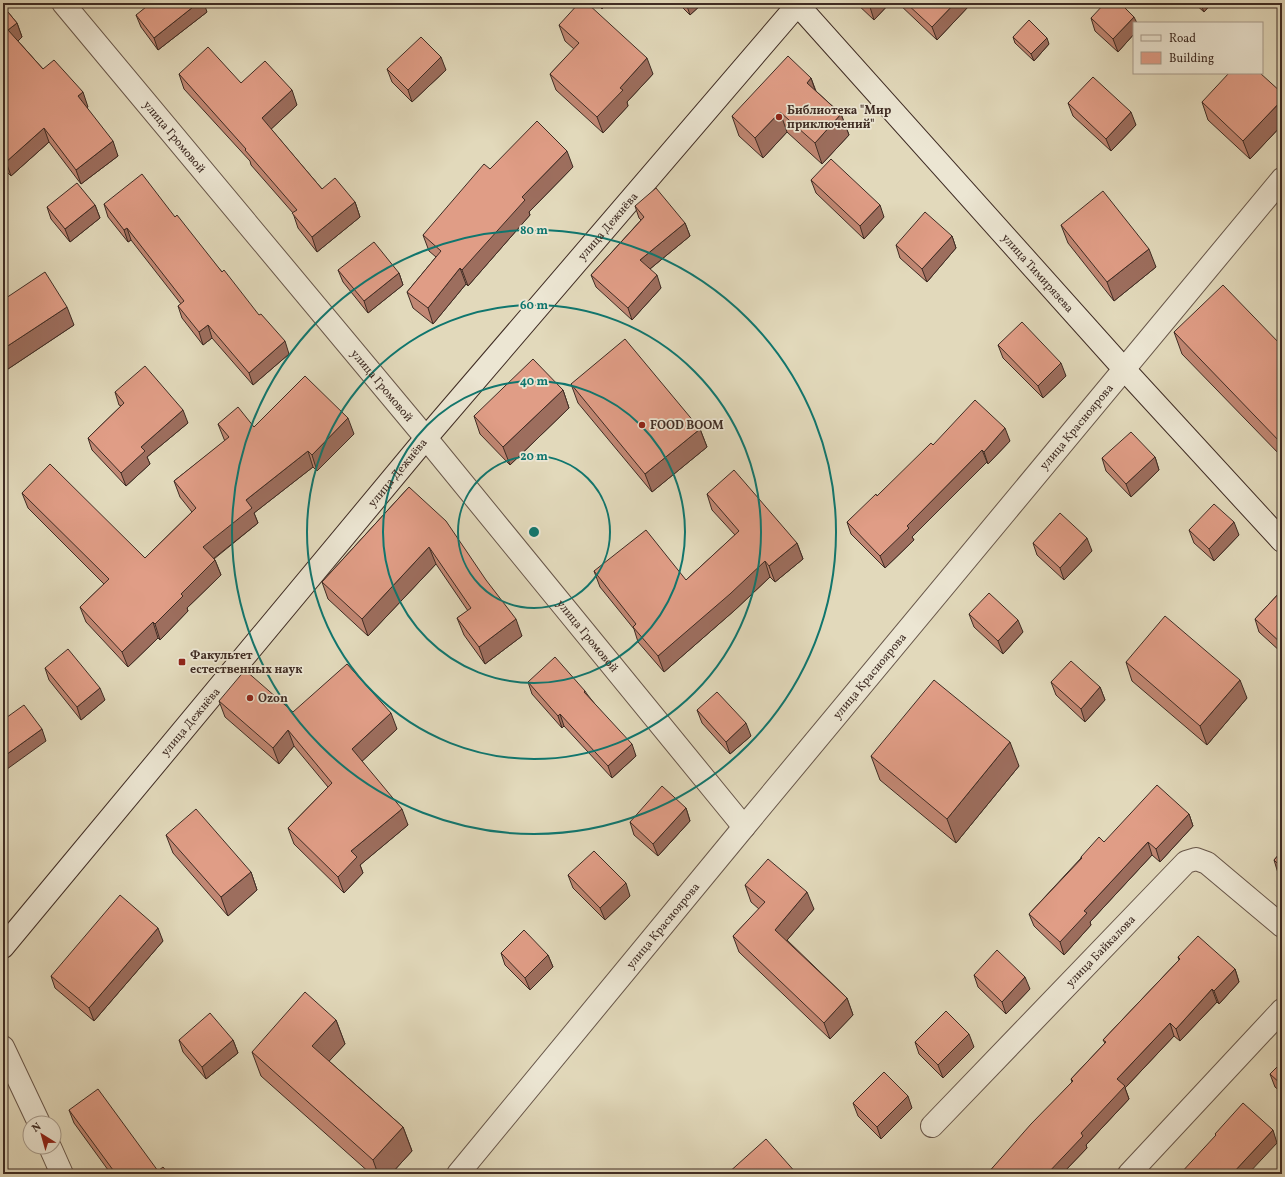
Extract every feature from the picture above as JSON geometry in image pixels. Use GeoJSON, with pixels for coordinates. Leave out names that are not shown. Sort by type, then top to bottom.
{"type":"FeatureCollection","features":[{"type":"Feature","properties":{"kind":"street","name":"улица Громовой"},"geometry":{"type":"LineString","coordinates":[[62,3],[426,438],[744,827]]}},
{"type":"Feature","properties":{"kind":"street","name":"улица Дежнёва"},"geometry":{"type":"LineString","coordinates":[[3,947],[426,438],[797,3]]}},
{"type":"Feature","properties":{"kind":"street","name":"улица Тимирязева"},"geometry":{"type":"LineString","coordinates":[[797,3],[1124,369],[1282,541]]}},
{"type":"Feature","properties":{"kind":"street","name":"улица Красноярова"},"geometry":{"type":"LineString","coordinates":[[458,1174],[1282,179]]}},
{"type":"Feature","properties":{"kind":"street","name":"улица Байкалова"},"geometry":{"type":"LineString","coordinates":[[932,1126],[1186,862],[1196,859],[1207,863],[1282,926]]}},
{"type":"Feature","properties":{"kind":"street"},"geometry":{"type":"LineString","coordinates":[[1129,1174],[1282,1010]]}},
{"type":"Feature","properties":{"kind":"street"},"geometry":{"type":"LineString","coordinates":[[3,1046],[35,1115]]}},
{"type":"Feature","properties":{"kind":"street"},"geometry":{"type":"LineString","coordinates":[[54,1155],[62,1174]]}},
{"type":"Feature","properties":{"kind":"building"},"geometry":{"type":"Polygon","coordinates":[[[151,3],[198,3],[154,38],[136,15],[151,3]]]}},
{"type":"Feature","properties":{"kind":"building"},"geometry":{"type":"Polygon","coordinates":[[[579,3],[587,3],[647,58],[620,88],[623,90],[597,117],[550,74],[579,43],[559,25],[579,3]]]}},
{"type":"Feature","properties":{"kind":"building"},"geometry":{"type":"Polygon","coordinates":[[[865,3],[874,3],[870,7],[865,3]]]}},
{"type":"Feature","properties":{"kind":"building"},"geometry":{"type":"Polygon","coordinates":[[[906,3],[955,3],[932,27],[906,3]]]}},
{"type":"Feature","properties":{"kind":"building"},"geometry":{"type":"Polygon","coordinates":[[[1105,3],[1120,3],[1134,17],[1113,39],[1091,18],[1105,3]]]}},
{"type":"Feature","properties":{"kind":"building"},"geometry":{"type":"Polygon","coordinates":[[[3,6],[17,23],[8,30],[43,69],[54,60],[83,92],[78,96],[113,141],[76,170],[44,128],[6,162],[3,159],[3,6]]]}},
{"type":"Feature","properties":{"kind":"building"},"geometry":{"type":"Polygon","coordinates":[[[1029,20],[1047,38],[1031,54],[1013,37],[1029,20]]]}},
{"type":"Feature","properties":{"kind":"building"},"geometry":{"type":"Polygon","coordinates":[[[421,37],[441,57],[408,90],[387,69],[421,37]]]}},
{"type":"Feature","properties":{"kind":"building"},"geometry":{"type":"Polygon","coordinates":[[[208,47],[241,83],[265,61],[292,90],[262,118],[322,189],[335,178],[355,202],[312,237],[292,213],[297,210],[245,150],[246,149],[179,74],[208,47]]]}},
{"type":"Feature","properties":{"kind":"building"},"geometry":{"type":"Polygon","coordinates":[[[788,56],[811,78],[807,83],[841,114],[815,143],[780,112],[755,138],[732,116],[788,56]]]}},
{"type":"Feature","properties":{"kind":"building"},"geometry":{"type":"Polygon","coordinates":[[[1228,74],[1261,74],[1282,93],[1282,100],[1243,141],[1202,102],[1228,74]]]}},
{"type":"Feature","properties":{"kind":"building"},"geometry":{"type":"Polygon","coordinates":[[[1093,77],[1131,112],[1106,139],[1068,103],[1093,77]]]}},
{"type":"Feature","properties":{"kind":"building"},"geometry":{"type":"Polygon","coordinates":[[[537,121],[567,151],[522,197],[525,200],[462,270],[460,268],[428,308],[407,292],[441,251],[423,235],[484,164],[490,169],[537,121]]]}},
{"type":"Feature","properties":{"kind":"building"},"geometry":{"type":"Polygon","coordinates":[[[831,159],[880,205],[860,226],[811,180],[831,159]]]}},
{"type":"Feature","properties":{"kind":"building"},"geometry":{"type":"Polygon","coordinates":[[[142,174],[175,217],[177,215],[222,272],[224,270],[259,315],[261,314],[285,341],[249,373],[208,325],[199,332],[178,306],[184,301],[127,228],[124,230],[104,204],[142,174]]]}},
{"type":"Feature","properties":{"kind":"building"},"geometry":{"type":"Polygon","coordinates":[[[77,183],[95,205],[65,229],[47,207],[77,183]]]}},
{"type":"Feature","properties":{"kind":"building"},"geometry":{"type":"Polygon","coordinates":[[[656,188],[685,223],[640,260],[657,275],[628,308],[591,275],[644,217],[635,206],[656,188]]]}},
{"type":"Feature","properties":{"kind":"building"},"geometry":{"type":"Polygon","coordinates":[[[1103,191],[1149,249],[1107,282],[1061,225],[1103,191]]]}},
{"type":"Feature","properties":{"kind":"building"},"geometry":{"type":"Polygon","coordinates":[[[925,212],[952,236],[922,269],[896,245],[925,212]]]}},
{"type":"Feature","properties":{"kind":"building"},"geometry":{"type":"Polygon","coordinates":[[[374,242],[399,273],[364,301],[338,270],[374,242]]]}},
{"type":"Feature","properties":{"kind":"building"},"geometry":{"type":"Polygon","coordinates":[[[45,272],[67,307],[3,349],[3,300],[45,272]]]}},
{"type":"Feature","properties":{"kind":"building"},"geometry":{"type":"Polygon","coordinates":[[[1223,285],[1282,346],[1282,444],[1174,332],[1223,285]]]}},
{"type":"Feature","properties":{"kind":"building"},"geometry":{"type":"Polygon","coordinates":[[[1022,322],[1061,363],[1038,386],[998,345],[1022,322]]]}},
{"type":"Feature","properties":{"kind":"building","name":"FOOD BOOM"},"geometry":{"type":"Polygon","coordinates":[[[625,339],[700,429],[645,474],[571,384],[625,339]]]}},
{"type":"Feature","properties":{"kind":"building"},"geometry":{"type":"Polygon","coordinates":[[[533,359],[563,390],[503,447],[474,416],[533,359]]]}},
{"type":"Feature","properties":{"kind":"building"},"geometry":{"type":"Polygon","coordinates":[[[145,366],[183,410],[141,447],[145,451],[121,473],[88,438],[124,403],[115,392],[145,366]]]}},
{"type":"Feature","properties":{"kind":"building"},"geometry":{"type":"Polygon","coordinates":[[[305,376],[348,418],[312,455],[308,451],[246,500],[252,508],[203,547],[215,560],[181,594],[183,596],[155,624],[153,622],[122,652],[80,607],[109,579],[22,493],[50,464],[145,558],[196,508],[174,481],[229,437],[218,424],[238,407],[254,427],[305,376]]]}},
{"type":"Feature","properties":{"kind":"building"},"geometry":{"type":"Polygon","coordinates":[[[975,400],[1005,428],[984,452],[982,450],[907,526],[909,528],[880,556],[847,522],[876,494],[877,496],[931,443],[933,445],[975,400]]]}},
{"type":"Feature","properties":{"kind":"building"},"geometry":{"type":"Polygon","coordinates":[[[1131,432],[1155,457],[1126,484],[1102,458],[1131,432]]]}},
{"type":"Feature","properties":{"kind":"building"},"geometry":{"type":"Polygon","coordinates":[[[734,470],[797,543],[769,566],[765,561],[730,594],[658,656],[633,627],[636,624],[594,571],[646,530],[686,580],[739,531],[707,494],[734,470]]]}},
{"type":"Feature","properties":{"kind":"building"},"geometry":{"type":"Polygon","coordinates":[[[409,487],[446,521],[486,580],[516,619],[479,647],[457,618],[471,608],[429,547],[362,619],[322,582],[409,487]]]}},
{"type":"Feature","properties":{"kind":"building"},"geometry":{"type":"Polygon","coordinates":[[[1214,504],[1234,522],[1209,549],[1189,530],[1214,504]]]}},
{"type":"Feature","properties":{"kind":"building"},"geometry":{"type":"Polygon","coordinates":[[[1060,513],[1087,538],[1060,568],[1033,543],[1060,513]]]}},
{"type":"Feature","properties":{"kind":"building"},"geometry":{"type":"Polygon","coordinates":[[[1282,590],[1282,644],[1255,619],[1282,590]]]}},
{"type":"Feature","properties":{"kind":"building"},"geometry":{"type":"Polygon","coordinates":[[[989,593],[1018,620],[998,641],[969,614],[989,593]]]}},
{"type":"Feature","properties":{"kind":"building"},"geometry":{"type":"Polygon","coordinates":[[[1165,616],[1240,680],[1200,726],[1126,662],[1165,616]]]}},
{"type":"Feature","properties":{"kind":"building"},"geometry":{"type":"Polygon","coordinates":[[[68,649],[100,688],[77,707],[45,668],[68,649]]]}},
{"type":"Feature","properties":{"kind":"building"},"geometry":{"type":"Polygon","coordinates":[[[555,657],[585,691],[584,692],[632,744],[608,766],[560,714],[558,716],[528,682],[555,657]]]}},
{"type":"Feature","properties":{"kind":"building"},"geometry":{"type":"Polygon","coordinates":[[[1071,661],[1100,687],[1081,709],[1051,682],[1071,661]]]}},
{"type":"Feature","properties":{"kind":"building"},"geometry":{"type":"Polygon","coordinates":[[[347,664],[391,713],[352,749],[402,809],[351,851],[357,857],[338,877],[288,828],[332,783],[288,730],[273,748],[219,701],[245,670],[293,712],[347,664]]]}},
{"type":"Feature","properties":{"kind":"building"},"geometry":{"type":"Polygon","coordinates":[[[934,680],[1010,742],[947,819],[871,756],[934,680]]]}},
{"type":"Feature","properties":{"kind":"building"},"geometry":{"type":"Polygon","coordinates":[[[717,692],[746,723],[726,742],[697,710],[717,692]]]}},
{"type":"Feature","properties":{"kind":"building"},"geometry":{"type":"Polygon","coordinates":[[[24,705],[42,729],[3,757],[3,720],[24,705]]]}},
{"type":"Feature","properties":{"kind":"building"},"geometry":{"type":"Polygon","coordinates":[[[1157,785],[1189,814],[1156,849],[1148,842],[1084,911],[1087,913],[1060,942],[1029,914],[1082,858],[1081,857],[1099,837],[1104,842],[1157,785]]]}},
{"type":"Feature","properties":{"kind":"building"},"geometry":{"type":"Polygon","coordinates":[[[662,786],[686,808],[653,844],[630,822],[662,786]]]}},
{"type":"Feature","properties":{"kind":"building"},"geometry":{"type":"Polygon","coordinates":[[[196,809],[251,872],[221,897],[166,835],[196,809]]]}},
{"type":"Feature","properties":{"kind":"building"},"geometry":{"type":"Polygon","coordinates":[[[594,851],[626,883],[600,908],[568,875],[594,851]]]}},
{"type":"Feature","properties":{"kind":"building"},"geometry":{"type":"Polygon","coordinates":[[[1282,851],[1282,868],[1274,860],[1282,851]]]}},
{"type":"Feature","properties":{"kind":"building"},"geometry":{"type":"Polygon","coordinates":[[[768,859],[807,892],[775,930],[847,998],[824,1023],[733,936],[765,902],[745,885],[768,859]]]}},
{"type":"Feature","properties":{"kind":"building"},"geometry":{"type":"Polygon","coordinates":[[[120,895],[158,928],[89,1008],[51,976],[120,895]]]}},
{"type":"Feature","properties":{"kind":"building"},"geometry":{"type":"Polygon","coordinates":[[[524,930],[548,955],[525,978],[501,953],[524,930]]]}},
{"type":"Feature","properties":{"kind":"building"},"geometry":{"type":"Polygon","coordinates":[[[1198,936],[1235,969],[1214,991],[1212,989],[1176,1029],[1170,1023],[1117,1079],[1125,1086],[1081,1133],[1083,1136],[1047,1174],[987,1174],[1031,1124],[1073,1081],[1071,1079],[1106,1042],[1103,1040],[1180,959],[1178,957],[1198,936]]]}},
{"type":"Feature","properties":{"kind":"building"},"geometry":{"type":"Polygon","coordinates":[[[997,950],[1025,977],[1002,1002],[974,975],[997,950]]]}},
{"type":"Feature","properties":{"kind":"building"},"geometry":{"type":"Polygon","coordinates":[[[305,992],[336,1020],[312,1046],[403,1127],[373,1160],[252,1052],[305,992]]]}},
{"type":"Feature","properties":{"kind":"building"},"geometry":{"type":"Polygon","coordinates":[[[946,1011],[969,1034],[938,1065],[915,1042],[946,1011]]]}},
{"type":"Feature","properties":{"kind":"building"},"geometry":{"type":"Polygon","coordinates":[[[210,1013],[233,1040],[202,1067],[179,1040],[210,1013]]]}},
{"type":"Feature","properties":{"kind":"building"},"geometry":{"type":"Polygon","coordinates":[[[1282,1062],[1282,1085],[1270,1074],[1282,1062]]]}},
{"type":"Feature","properties":{"kind":"building"},"geometry":{"type":"Polygon","coordinates":[[[884,1072],[908,1096],[877,1127],[853,1103],[884,1072]]]}},
{"type":"Feature","properties":{"kind":"building"},"geometry":{"type":"Polygon","coordinates":[[[98,1089],[158,1171],[163,1167],[169,1174],[116,1174],[69,1110],[98,1089]]]}},
{"type":"Feature","properties":{"kind":"building"},"geometry":{"type":"Polygon","coordinates":[[[1243,1103],[1273,1130],[1232,1174],[1180,1174],[1216,1135],[1215,1134],[1243,1103]]]}},
{"type":"Feature","properties":{"kind":"building"},"geometry":{"type":"Polygon","coordinates":[[[766,1139],[797,1174],[727,1174],[766,1139]]]}},
{"type":"Feature","properties":{"kind":"place","name":"Библиотека \"Мир приключений\""},"geometry":{"type":"Point","coordinates":[779,117]}},
{"type":"Feature","properties":{"kind":"place","name":"FOOD BOOM"},"geometry":{"type":"Point","coordinates":[642,425]}},
{"type":"Feature","properties":{"kind":"place","name":"Факультет естественных наук"},"geometry":{"type":"Point","coordinates":[182,662]}},
{"type":"Feature","properties":{"kind":"place","name":"Ozon"},"geometry":{"type":"Point","coordinates":[250,698]}}]}
